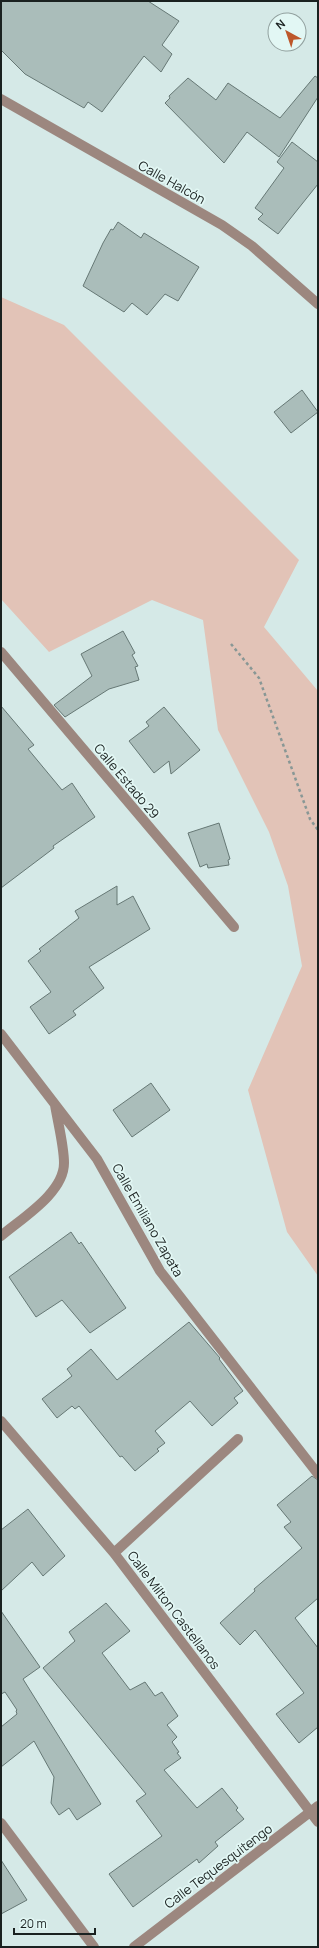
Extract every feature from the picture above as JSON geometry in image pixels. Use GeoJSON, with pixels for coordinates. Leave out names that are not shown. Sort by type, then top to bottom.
{"type":"FeatureCollection","features":[{"type":"Feature","properties":{"kind":"street","name":"Calle Halcón"},"geometry":{"type":"LineString","coordinates":[[1,100],[222,224],[252,246],[318,304]]}},
{"type":"Feature","properties":{"kind":"street","name":"Calle Estado 29"},"geometry":{"type":"LineString","coordinates":[[1,652],[234,927]]}},
{"type":"Feature","properties":{"kind":"street","name":"Calle Emiliano Zapata"},"geometry":{"type":"LineString","coordinates":[[1,1034],[97,1159],[160,1271],[318,1474]]}},
{"type":"Feature","properties":{"kind":"street"},"geometry":{"type":"LineString","coordinates":[[1,1236],[49,1196],[61,1180],[64,1163],[55,1103]]}},
{"type":"Feature","properties":{"kind":"street","name":"Calle Milton Castellanos"},"geometry":{"type":"LineString","coordinates":[[1,1421],[114,1553],[314,1809],[318,1822]]}},
{"type":"Feature","properties":{"kind":"street"},"geometry":{"type":"LineString","coordinates":[[114,1553],[238,1439]]}},
{"type":"Feature","properties":{"kind":"street","name":"Calle Tequesquitengo"},"geometry":{"type":"LineString","coordinates":[[134,1947],[314,1809]]}},
{"type":"Feature","properties":{"kind":"street"},"geometry":{"type":"LineString","coordinates":[[1,1823],[94,1947]]}},
{"type":"Feature","properties":{"kind":"path"},"geometry":{"type":"LineString","coordinates":[[231,644],[258,678],[310,818],[318,830]]}},
{"type":"Feature","properties":{"kind":"shaded area"},"geometry":{"type":"Polygon","coordinates":[[[1,297],[64,325],[299,560],[264,627],[318,691],[318,1276],[287,1232],[248,1090],[302,966],[288,886],[269,832],[218,730],[203,620],[152,600],[49,652],[1,599],[1,297]]]}},
{"type":"Feature","properties":{"kind":"building"},"geometry":{"type":"Polygon","coordinates":[[[1,1],[148,1],[179,21],[162,45],[172,54],[161,72],[144,56],[102,112],[88,102],[84,108],[25,74],[1,50],[1,1]]]}},
{"type":"Feature","properties":{"kind":"building"},"geometry":{"type":"Polygon","coordinates":[[[315,76],[318,78],[318,97],[279,157],[247,132],[224,163],[165,103],[170,98],[169,96],[188,78],[216,100],[228,83],[280,118],[315,76]]]}},
{"type":"Feature","properties":{"kind":"building"},"geometry":{"type":"Polygon","coordinates":[[[292,142],[318,162],[318,184],[278,234],[258,219],[263,214],[255,208],[284,168],[277,162],[292,142]]]}},
{"type":"Feature","properties":{"kind":"building"},"geometry":{"type":"Polygon","coordinates":[[[118,222],[141,238],[144,233],[199,267],[178,301],[165,294],[147,315],[132,303],[124,312],[83,286],[103,243],[111,229],[113,230],[118,222]]]}},
{"type":"Feature","properties":{"kind":"building"},"geometry":{"type":"Polygon","coordinates":[[[302,390],[318,412],[291,433],[274,412],[302,390]]]}},
{"type":"Feature","properties":{"kind":"building"},"geometry":{"type":"Polygon","coordinates":[[[123,631],[135,653],[132,655],[138,666],[135,667],[139,680],[109,689],[65,717],[54,705],[92,676],[81,654],[123,631]]]}},
{"type":"Feature","properties":{"kind":"building"},"geometry":{"type":"Polygon","coordinates":[[[1,706],[34,745],[28,749],[62,790],[72,783],[95,817],[53,846],[54,848],[1,888],[1,706]]]}},
{"type":"Feature","properties":{"kind":"building"},"geometry":{"type":"Polygon","coordinates":[[[164,707],[200,750],[171,774],[169,761],[154,773],[129,741],[149,726],[146,722],[164,707]]]}},
{"type":"Feature","properties":{"kind":"building"},"geometry":{"type":"Polygon","coordinates":[[[219,823],[230,859],[228,860],[229,865],[208,868],[207,864],[200,867],[188,833],[219,823]]]}},
{"type":"Feature","properties":{"kind":"building"},"geometry":{"type":"Polygon","coordinates":[[[117,886],[117,905],[133,896],[150,929],[89,967],[104,988],[73,1011],[76,1015],[49,1034],[30,1007],[51,992],[28,961],[41,951],[39,949],[79,918],[75,911],[117,886]]]}},
{"type":"Feature","properties":{"kind":"building"},"geometry":{"type":"Polygon","coordinates":[[[151,1083],[170,1110],[132,1137],[113,1110],[151,1083]]]}},
{"type":"Feature","properties":{"kind":"building"},"geometry":{"type":"Polygon","coordinates":[[[71,1232],[79,1244],[81,1242],[126,1308],[90,1333],[62,1300],[36,1317],[9,1277],[71,1232]]]}},
{"type":"Feature","properties":{"kind":"building"},"geometry":{"type":"Polygon","coordinates":[[[189,1322],[220,1358],[219,1359],[243,1391],[234,1398],[238,1403],[212,1426],[190,1401],[155,1431],[165,1443],[157,1449],[159,1451],[135,1471],[122,1456],[120,1457],[79,1406],[75,1409],[72,1406],[57,1418],[42,1399],[72,1376],[67,1369],[91,1349],[117,1380],[189,1322]]]}},
{"type":"Feature","properties":{"kind":"building"},"geometry":{"type":"Polygon","coordinates":[[[312,1476],[318,1480],[318,1598],[295,1618],[318,1648],[318,1727],[299,1743],[276,1714],[304,1693],[255,1630],[240,1645],[220,1623],[255,1591],[254,1589],[302,1548],[284,1527],[291,1522],[277,1505],[312,1476]]]}},
{"type":"Feature","properties":{"kind":"building"},"geometry":{"type":"Polygon","coordinates":[[[28,1509],[65,1556],[43,1576],[32,1562],[1,1591],[1,1530],[28,1509]]]}},
{"type":"Feature","properties":{"kind":"building"},"geometry":{"type":"Polygon","coordinates":[[[106,1603],[130,1631],[102,1653],[130,1690],[145,1682],[155,1696],[162,1692],[178,1716],[167,1725],[177,1737],[172,1742],[181,1758],[164,1770],[197,1808],[222,1788],[238,1808],[236,1810],[244,1819],[215,1842],[218,1846],[199,1863],[197,1859],[133,1907],[109,1874],[162,1836],[136,1801],[146,1794],[43,1668],[75,1641],[69,1632],[106,1603]]]}},
{"type":"Feature","properties":{"kind":"building"},"geometry":{"type":"Polygon","coordinates":[[[1,1611],[40,1667],[23,1679],[101,1804],[77,1820],[69,1808],[59,1815],[51,1803],[54,1777],[34,1741],[1,1767],[1,1727],[17,1714],[17,1710],[5,1692],[1,1694],[1,1611]]]}},
{"type":"Feature","properties":{"kind":"building"},"geometry":{"type":"Polygon","coordinates":[[[1,1860],[27,1900],[1,1914],[1,1860]]]}}]}
